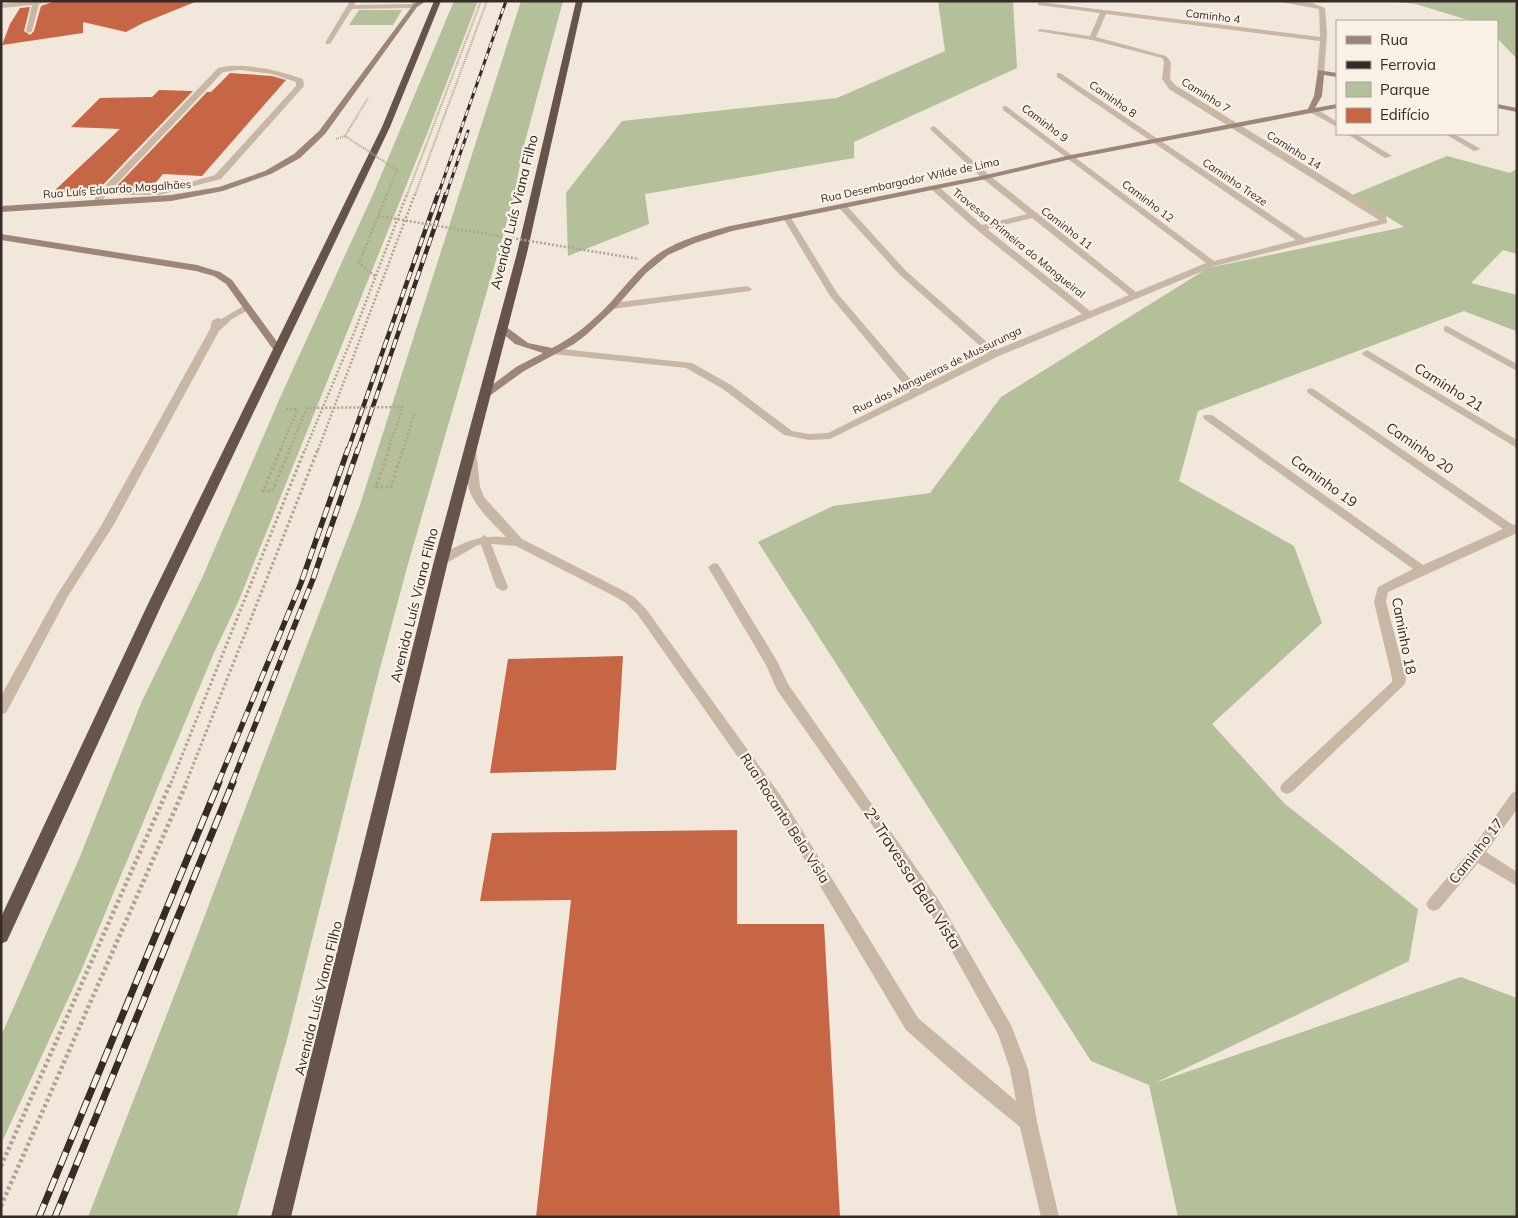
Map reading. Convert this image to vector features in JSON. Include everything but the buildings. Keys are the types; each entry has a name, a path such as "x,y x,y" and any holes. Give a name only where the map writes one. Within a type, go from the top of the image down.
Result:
{"highway":[{"path":"1,936 155,604 386,127 438,1"},
{"name":"Avenida Luís Viana Filho","path":"281,1217 441,561 524,244 580,1"}],"main road":[{"name":"Rua Luís Eduardo Magalhães","path":"1,208 171,198 211,191 251,179 284,164 307,148 328,126 415,4 423,1"},
{"path":"1311,109 1318,96 1322,72 1336,74"},
{"path":"1318,96 1336,104"},
{"name":"Rua Desembargador Wilde de Lima","path":"484,395 520,369 583,333 612,306 643,270 665,254 692,241 730,230 935,188 1071,157 1336,104"},
{"path":"1498,106 1517,110"},
{"path":"1,237 197,268 217,274 229,282 278,350"},
{"path":"502,328 512,339 526,347 553,351"}],"street":[{"path":"3,4 50,1"},
{"path":"1279,1 1322,8 1326,36 1322,72"},
{"path":"29,31 36,3"},
{"path":"328,43 351,4 415,4"},
{"name":"Caminho 4","path":"1040,4 1103,13 1326,36"},
{"path":"1040,31 1092,38 1103,13"},
{"name":"Caminho 7","path":"1092,38 1164,57 1168,62 1166,79 1168,83 1233,125"},
{"path":"96,203 104,192 221,70 236,68 275,73 300,81 300,86 218,177 159,194 104,192"},
{"name":"Caminho 8","path":"1060,75 1153,140"},
{"name":"Caminho 9","path":"1006,108 1071,157"},
{"path":"1311,109 1336,124"},
{"name":"Caminho 14","path":"1233,125 1384,218 1384,221 1368,226"},
{"name":"Caminho 11","path":"934,128 986,177 1134,295"},
{"path":"1353,135 1388,156"},
{"path":"1451,135 1478,149"},
{"name":"Caminho Treze","path":"1153,140 1303,241"},
{"name":"Caminho 12","path":"1071,157 1212,264"},
{"name":"Travessa Primeira do Mangueiral","path":"935,188 980,228 1089,315"},
{"path":"842,207 903,273 995,354"},
{"path":"980,228 1032,215"},
{"path":"787,218 828,288 916,392"},
{"name":"Rua das Mangueiras de Mussurunga","path":"553,351 688,366 703,372 788,433 797,436 830,436 995,354 1212,264 1368,226"},
{"path":"612,306 747,289"},
{"path":"1,709 62,595 106,526 216,325 247,307"},
{"path":"1446,329 1517,368"},
{"name":"Caminho 21","path":"1367,353 1517,445"},
{"name":"Caminho 20","path":"1312,391 1514,529"},
{"name":"Caminho 19","path":"1208,417 1422,570"},
{"name":"Rua Rocanto Bela Visla","path":"471,444 474,487 478,498 488,511 518,542 618,592 630,600 642,612 776,800 912,1024 971,1076 1028,1122"},
{"name":"Caminho 18","path":"1287,788 1398,684 1399,678 1380,596 1382,590 1514,529"},
{"name":"Rua Rocanto Bela Visla","path":"441,561 470,542 484,539 518,542"},
{"name":"2ª Travessa Bela Vista","path":"714,567 772,664 782,686 896,848 935,907 1005,1031 1019,1069 1028,1122 1050,1217"},
{"name":"Caminho 17","path":"1434,904 1476,854 1517,797"},
{"path":"1476,854 1517,880"}],"lane":[{"path":"484,539 502,588"}],"path":[{"path":"1,1166 185,751 319,414 354,334 481,1"},
{"path":"1,1206 197,758 362,334 487,1"},
{"path":"334,139 345,136 368,98"},
{"path":"345,136 397,170 359,263 376,276"},
{"path":"378,216 639,258"},
{"path":"286,409 298,409 263,491 272,491 307,408 403,407 376,487 391,487 415,412"}],"green space":[{"path":"454,1 478,1 427,134 239,600 213,655 81,971 1,1144 1,1036 79,859 142,701 202,578 283,391 374,192"},
{"path":"521,1 563,1 524,145 514,195 408,564 375,687 287,1039 237,1217 88,1217 188,960 360,505"},
{"path":"938,1 1013,1 1017,68 854,142 854,158 645,194 649,224 568,256 566,193 622,121 837,98 945,51"},
{"path":"1389,1 1517,1 1517,59 1498,39 1498,20 1468,20 1416,4"},
{"path":"359,10 402,10 393,25 349,25"},
{"path":"1447,156 1510,173 1517,169 1517,254 1503,250 1471,283 1517,295 1516,331 1464,311 1198,411 1179,481 1294,546 1322,623 1212,724 1285,804 1418,909 1409,961 1155,1083 1461,977 1517,998 1517,1217 1178,1217 1149,1085 1091,1061 758,542 833,506 930,493 1001,397 1208,268 1404,227 1352,195"}],"railway":[{"path":"438,195 506,1"},
{"path":"446,195 468,131"},
{"path":"348,450 438,194"},
{"path":"358,450 446,194"},
{"path":"218,783 301,583 348,449"},
{"path":"232,783 313,579 358,449"},
{"path":"39,1217 219,782"},
{"path":"55,1217 233,782"}]}
